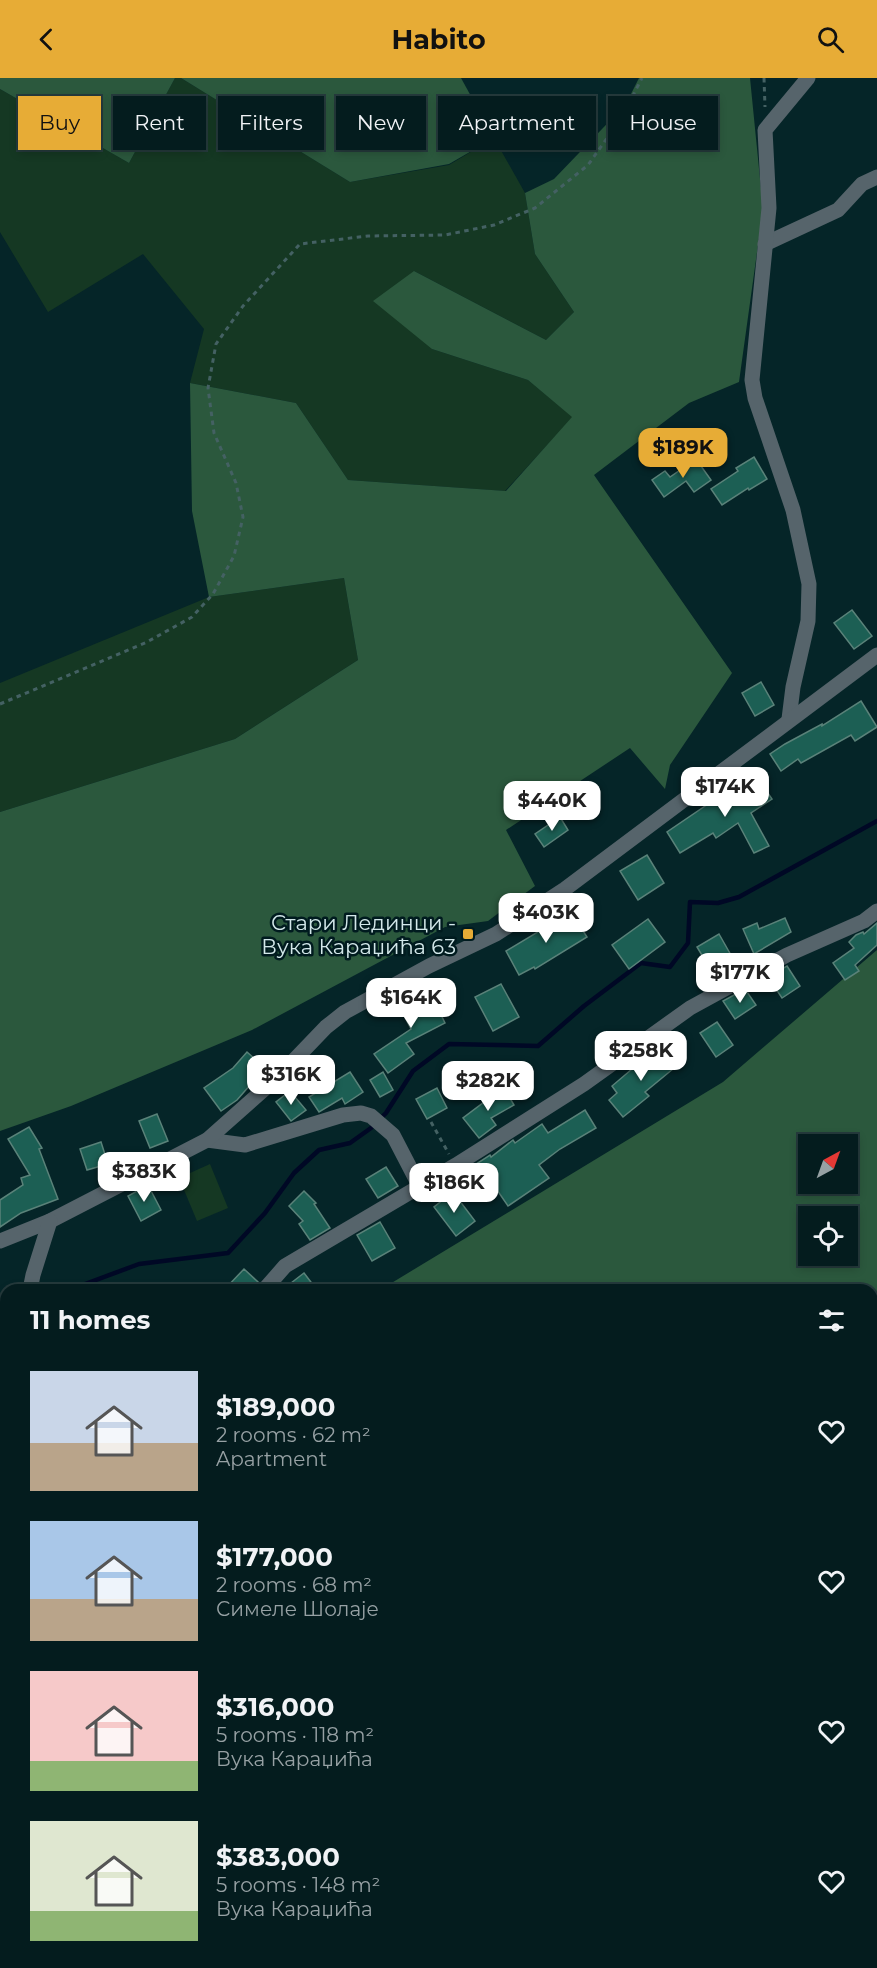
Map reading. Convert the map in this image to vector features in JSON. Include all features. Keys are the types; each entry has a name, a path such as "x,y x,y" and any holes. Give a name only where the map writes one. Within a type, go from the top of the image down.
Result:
{"street":[{"path":"789,719 793,687 808,621 809,584 793,510 755,398 752,380 769,208 765,130 808,78"},
{"path":"765,244 838,210 862,184 877,177"},
{"path":"0,1241 50,1221 207,1140 278,1077 326,1027 345,1012 429,966 496,934 566,889 877,655"},
{"path":"269,1284 285,1266 456,1166 584,1084 690,1008 787,956 864,921 877,911"},
{"path":"207,1140 245,1145 343,1115 361,1113 371,1116 393,1135 420,1187"},
{"path":"31,1284 50,1221"}],"path":[{"path":"0,704 147,642 192,617 213,594 234,556 243,517 236,483 214,433 208,388 216,344 243,306 300,244 368,236 445,235 494,225 535,208 588,165 622,117 642,78"},
{"path":"764,78 765,130"},
{"path":"431,1122 456,1166"}],"green space":[{"path":"0,78 175,78 165,96 113,96 113,150 136,150 129,163 101,147 101,96 18,96 18,99 0,89"},
{"path":"175,78 181,78 218,101 218,150 298,150 350,182 449,165 474,150 501,150 525,193 535,254 574,312 546,340 414,271 432,349 528,380 573,417 505,491 348,480 296,403 190,383 204,329 143,254 48,312 0,232 0,89 18,99 18,150 101,150 101,147 129,163 136,150 206,150 206,96 165,96"},
{"path":"181,78 461,78 471,96 438,96 438,150 473,150 449,164 350,182 298,150 324,150 324,96 218,96 218,101"},
{"path":"639,78 750,78 763,209 739,382 689,403 594,475 732,673 670,765 665,789 630,748 506,830 535,886 488,921 445,927 252,1030 71,1106 0,1131 0,812 235,739 358,660 344,578 209,597 192,511 190,383 296,403 348,480 506,491 572,417 528,380 432,349 373,301 414,271 546,340 574,312 535,254 525,193 554,179 582,150 596,150 596,135 608,123 608,150 718,150 718,96 630,96"},
{"path":"344,578 358,660 235,739 0,812 0,683 209,597"},
{"path":"877,950 877,1284 390,1284 723,1082"},
{"path":"210,1164 228,1208 197,1221 179,1178"}],"building":[{"path":"754,457 767,479 722,505 711,489 738,471 736,468"},
{"path":"696,459 711,480 694,492 686,481 664,497 652,480 665,471 670,477"},
{"path":"852,610 872,636 854,649 834,623"},
{"path":"761,682 774,705 755,716 742,693"},
{"path":"861,701 877,727 855,741 851,735 801,763 798,759 781,771 770,754 822,724 822,726"},
{"path":"757,777 772,799 751,813 769,846 754,853 738,823 716,838 713,833 680,853 667,832 717,798 720,801"},
{"path":"560,817 568,830 544,847 535,834"},
{"path":"647,855 664,883 638,900 620,871"},
{"path":"571,912 587,937 535,969 534,967 519,975 506,951"},
{"path":"785,918 791,932 754,954 743,929 757,923 759,929"},
{"path":"648,919 665,942 629,969 612,945"},
{"path":"877,923 877,945 855,965 859,971 845,980 833,963 854,948 849,942 856,935 863,932 864,934"},
{"path":"719,934 736,964 715,977 697,947"},
{"path":"787,966 800,986 782,998 768,977"},
{"path":"501,984 519,1017 493,1031 475,997"},
{"path":"428,988 445,1023 406,1043 414,1054 388,1073 374,1054 411,1029 398,1004"},
{"path":"745,989 756,1005 735,1019 723,1001"},
{"path":"717,1022 733,1045 716,1057 700,1033"},
{"path":"668,1051 679,1064 645,1092 649,1096 623,1117 609,1100 617,1093 612,1086 652,1052 658,1059"},
{"path":"247,1052 265,1068 237,1100 221,1111 204,1088 233,1068"},
{"path":"350,1072 363,1092 345,1104 342,1098 319,1112 309,1097"},
{"path":"383,1072 393,1090 380,1097 370,1080"},
{"path":"503,1086 514,1105 491,1118 496,1125 479,1138 463,1118 484,1102 482,1098"},
{"path":"437,1088 447,1108 427,1119 416,1099"},
{"path":"290,1091 306,1110 291,1121 276,1102"},
{"path":"585,1110 596,1128 560,1149 539,1165 549,1178 508,1206 495,1187 484,1194 467,1170 490,1155 491,1157 513,1140 515,1143 542,1124 548,1133"},
{"path":"157,1114 168,1141 150,1148 139,1121"},
{"path":"29,1127 42,1148 39,1149 58,1199 21,1213 0,1227 0,1200 23,1185 21,1178 30,1175 8,1139"},
{"path":"101,1142 108,1164 87,1170 80,1149"},
{"path":"386,1167 398,1186 378,1198 366,1179"},
{"path":"148,1185 161,1210 141,1221 128,1196"},
{"path":"304,1191 316,1203 314,1204 330,1228 310,1240 299,1224 303,1221 289,1206"},
{"path":"453,1192 475,1221 456,1236 434,1207"},
{"path":"380,1222 395,1248 372,1261 357,1235"},
{"path":"244,1269 258,1282 257,1284 230,1284"},
{"path":"304,1273 312,1284 290,1284"}],"waterway":[{"path":"85,1284 139,1264 228,1253 265,1213 294,1173 319,1150 350,1143 371,1128 386,1113 413,1071 449,1044 538,1046 584,1006 641,963 670,967 688,943 690,902 718,903 739,897 877,821"}],"place":[{"name":"Стари Лединци - Вука Караџића 63","path":"468,934"}]}
